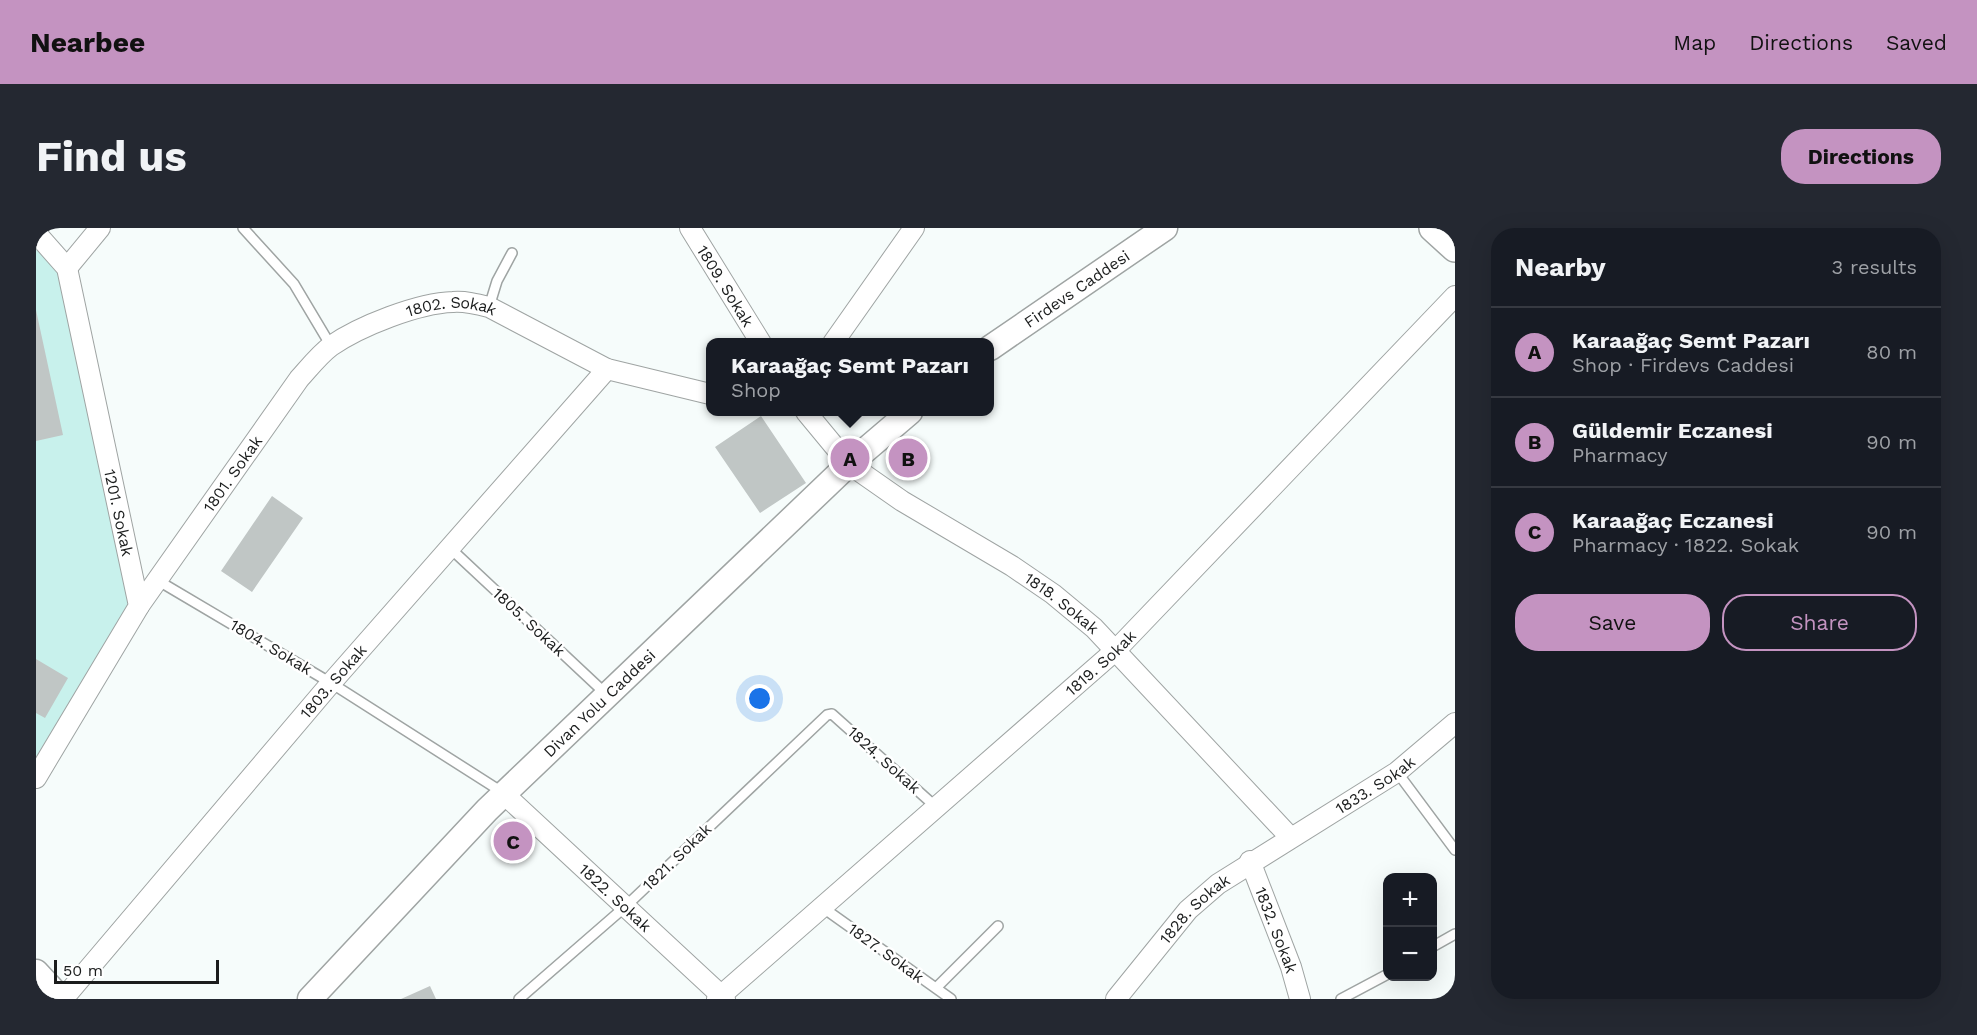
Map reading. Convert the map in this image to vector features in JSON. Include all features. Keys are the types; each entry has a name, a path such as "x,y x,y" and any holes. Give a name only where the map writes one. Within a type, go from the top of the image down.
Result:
{"main road":[{"path":"1433,228 1455,248"}],"street":[{"path":"67,268 100,228"},
{"name":"1809. Sokak","path":"690,228 758,338"},
{"path":"836,338 914,228"},
{"name":"Firdevs Caddesi","path":"994,345 1165,228"},
{"name":"1201. Sokak","path":"36,233 67,268 139,606"},
{"name":"1819. Sokak","path":"721,998 1116,650 1455,296"},
{"name":"1802. Sokak","path":"332,346 380,322 424,307 452,302 489,307 607,369 706,393"},
{"name":"1801. Sokak","path":"139,606 299,379 332,346"},
{"name":"1803. Sokak","path":"62,999 331,683 607,369"},
{"path":"810,416 849,464 904,416"},
{"name":"1818. Sokak","path":"849,464 902,501 1029,577 1094,628 1290,837"},
{"name":"Divan Yolu Caddesi","path":"310,999 504,794 849,464"},
{"path":"36,778 139,606"},
{"name":"1833. Sokak","path":"1290,837 1397,772 1455,723"},
{"name":"1822. Sokak","path":"504,794 626,906 721,998"},
{"name":"1828. Sokak","path":"1116,999 1188,910 1250,861 1290,837"},
{"name":"1832. Sokak","path":"1250,861 1291,967 1300,999"},
{"path":"36,972 62,999"}],"lane":[{"path":"243,228 294,285 332,346"},
{"path":"489,307 497,281 512,253"},
{"name":"1805. Sokak","path":"450,548 608,696"},
{"name":"1804. Sokak","path":"158,580 331,683 504,794"},
{"name":"1824. Sokak","path":"832,714 936,807"},
{"name":"1821. Sokak","path":"519,999 626,906 822,717 832,714"},
{"path":"1397,772 1455,850"},
{"name":"1827. Sokak","path":"822,907 951,999"},
{"path":"936,988 998,926"},
{"path":"1437,944 1455,933"},
{"path":"1341,999 1383,977"}],"shaded area":[{"path":"36,248 58,272 131,603 36,757"}],"building":[{"path":"36,310 63,435 36,441"},
{"path":"761,416 806,483 760,513 715,447"},
{"path":"272,496 303,518 252,592 221,571"},
{"path":"36,659 68,678 45,718 36,713"},
{"path":"430,986 436,999 401,999"}],"place":[{"name":"Karaağaç Semt Pazarı","path":"850,458"},
{"name":"Güldemir Eczanesi","path":"908,458"},
{"name":"Karaağaç Eczanesi","path":"513,841"}]}
